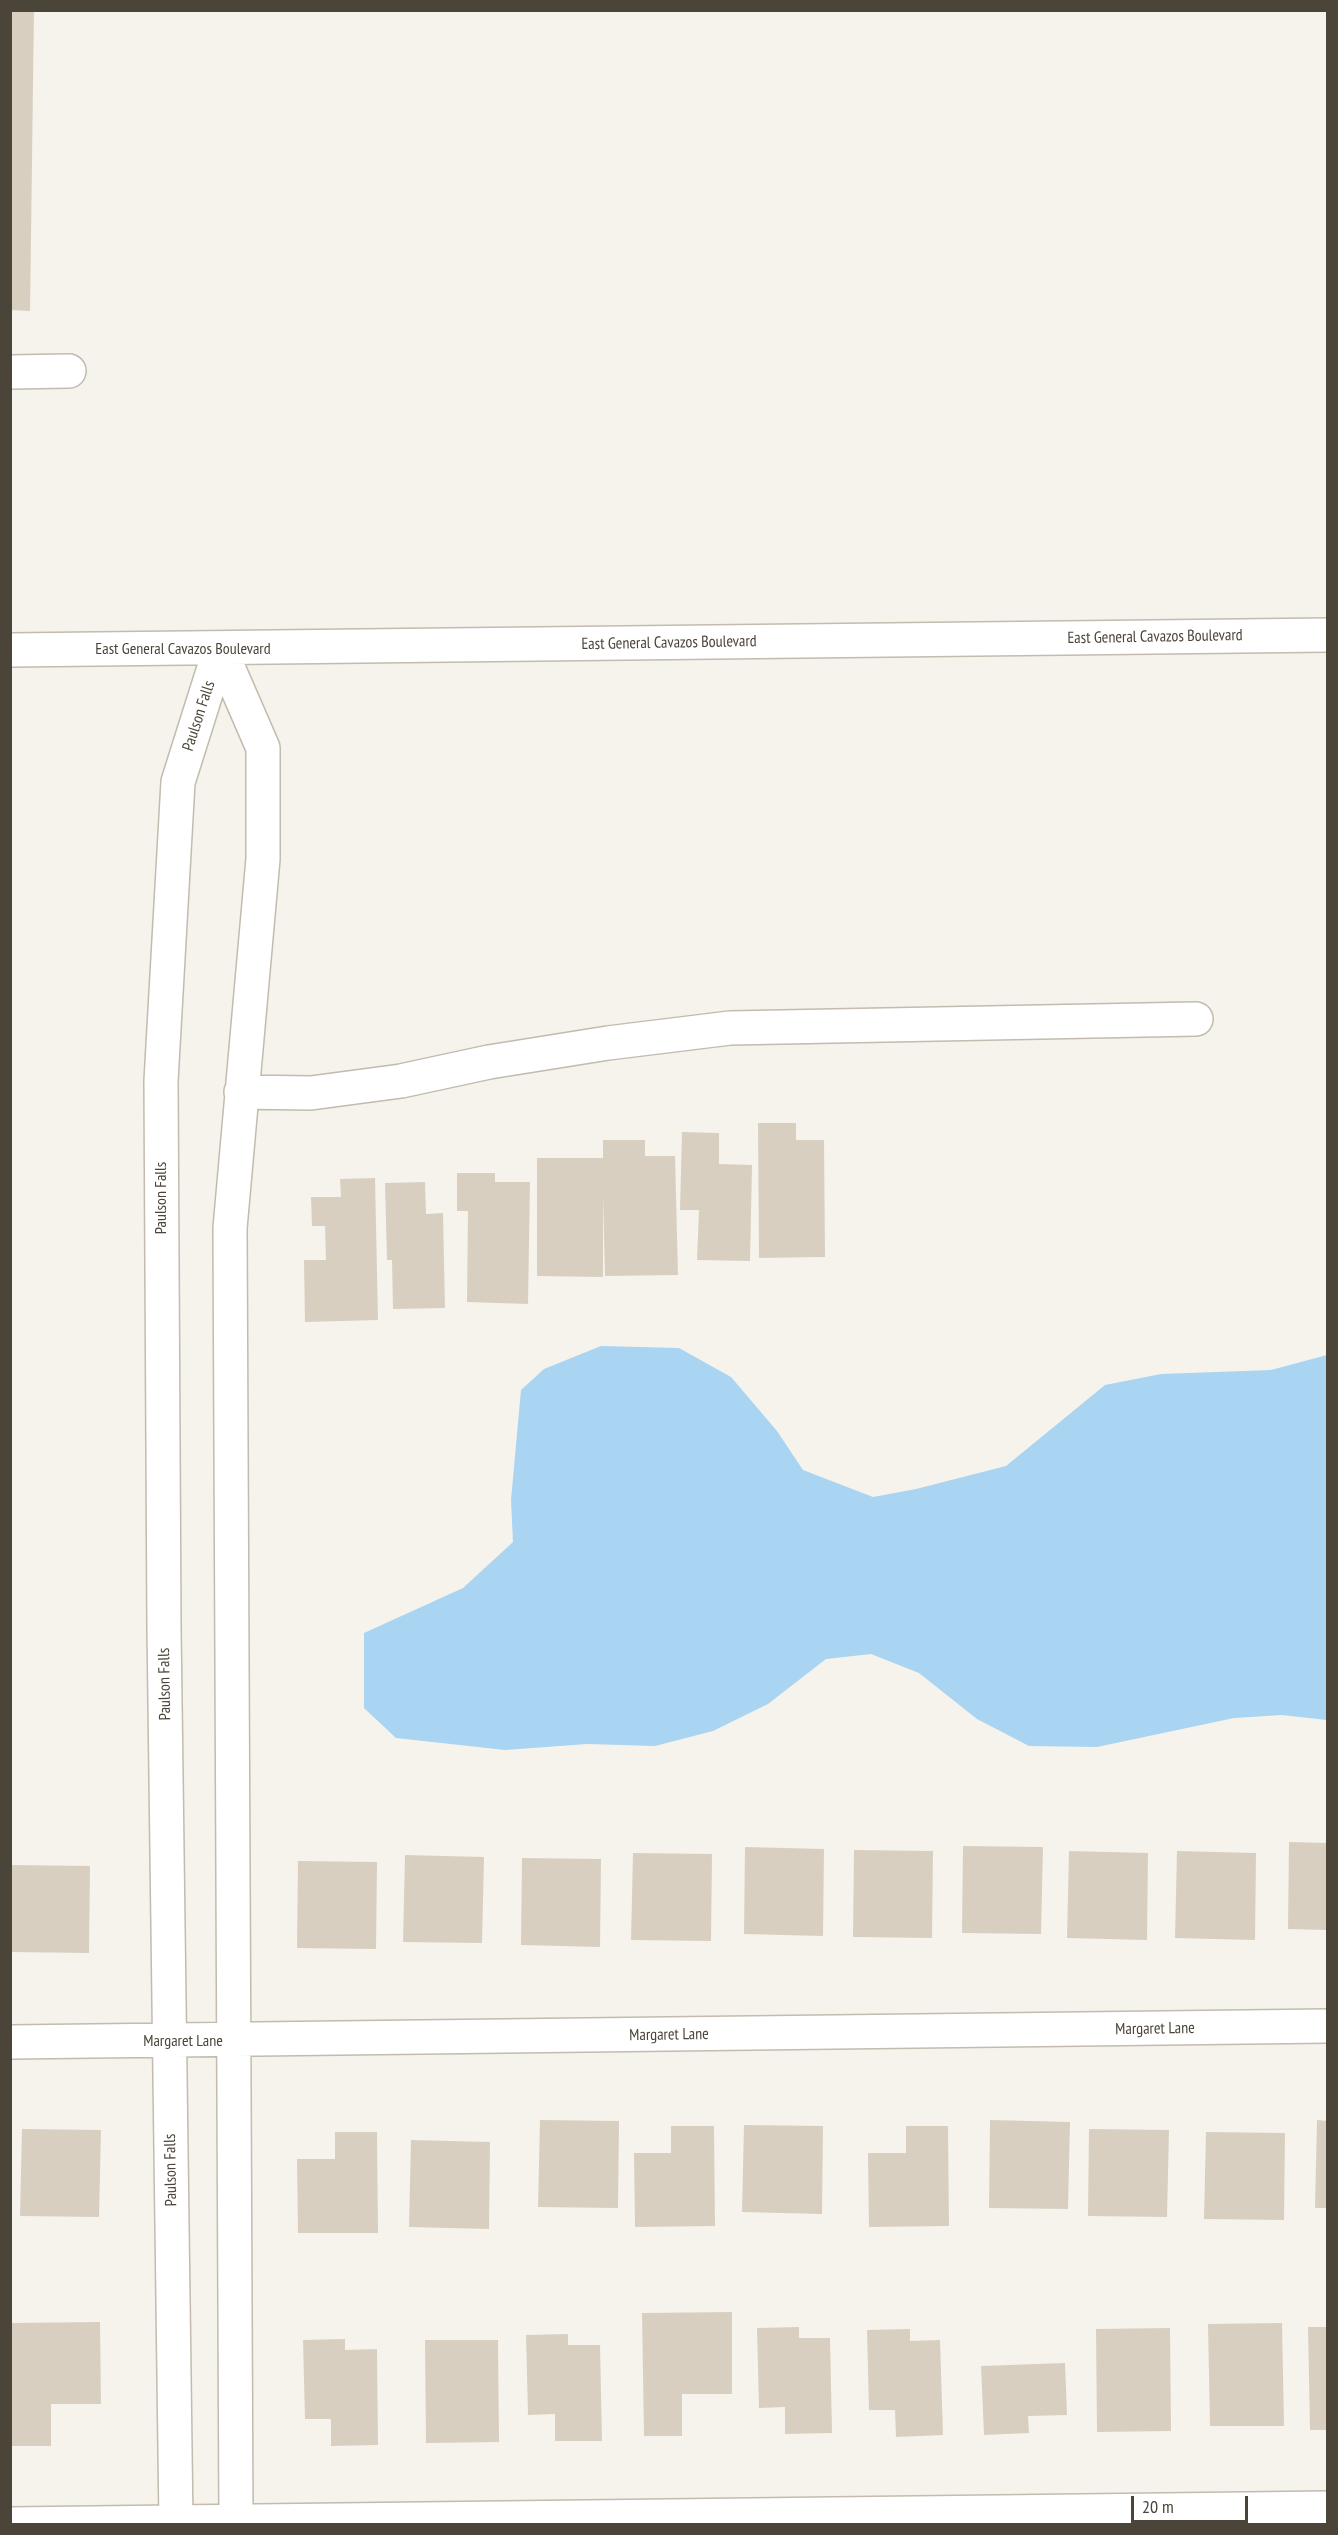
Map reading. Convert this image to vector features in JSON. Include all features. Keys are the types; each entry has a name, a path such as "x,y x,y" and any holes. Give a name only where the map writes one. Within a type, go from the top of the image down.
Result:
{"street":[{"path":"10,372 69,371"},
{"name":"East General Cavazos Boulevard","path":"10,650 1328,635"},
{"name":"Paulson Falls","path":"220,649 263,748 263,859 230,1228 236,2523"},
{"name":"Paulson Falls","path":"176,2523 164,1615 161,1081 178,782 220,649"},
{"path":"241,1092 311,1093 401,1081 597,1045 730,1028 1196,1019"},
{"name":"Margaret Lane","path":"10,2042 1328,2026"},
{"path":"10,2524 1328,2508"}],"water":[{"path":"601,1346 679,1348 731,1377 777,1431 803,1470 873,1497 916,1489 1006,1466 1105,1385 1161,1374 1271,1370 1327,1355 1327,1720 1282,1715 1234,1718 1097,1747 1029,1746 977,1719 919,1673 871,1654 826,1659 768,1704 713,1731 655,1746 587,1744 505,1750 396,1738 364,1708 364,1633 463,1588 513,1542 511,1500 521,1390 544,1369"}],"building":[{"path":"10,10 34,10 30,311 10,310"},
{"path":"758,1123 796,1123 796,1140 824,1140 825,1257 759,1258"},
{"path":"682,1132 719,1133 719,1164 752,1165 750,1261 697,1260 699,1210 680,1210"},
{"path":"603,1140 645,1140 645,1156 675,1156 678,1275 605,1276 603,1194 603,1277 537,1276 537,1158 603,1158"},
{"path":"457,1173 495,1173 495,1182 530,1182 528,1304 467,1302 468,1211 457,1211"},
{"path":"375,1178 378,1320 305,1322 304,1260 326,1260 325,1226 312,1226 311,1197 341,1197 340,1179"},
{"path":"425,1182 426,1214 443,1213 445,1308 393,1309 392,1260 387,1260 385,1183"},
{"path":"1289,1842 1328,1843 1328,1930 1288,1929"},
{"path":"963,1846 1043,1847 1041,1934 962,1933"},
{"path":"745,1847 824,1849 823,1936 744,1934"},
{"path":"854,1850 933,1851 932,1938 853,1937"},
{"path":"1069,1851 1148,1853 1147,1940 1067,1938"},
{"path":"1177,1851 1256,1853 1255,1940 1175,1938"},
{"path":"633,1853 712,1854 711,1941 631,1940"},
{"path":"405,1855 484,1857 482,1943 403,1942"},
{"path":"522,1858 601,1859 600,1947 521,1945"},
{"path":"298,1861 377,1862 376,1949 297,1948"},
{"path":"11,1865 90,1866 89,1953 10,1952"},
{"path":"540,2120 619,2121 618,2208 538,2207"},
{"path":"990,2120 1070,2122 1068,2209 989,2208"},
{"path":"1317,2120 1328,2121 1328,2208 1315,2208"},
{"path":"744,2125 823,2126 822,2214 742,2212"},
{"path":"671,2126 714,2126 715,2226 635,2227 634,2153 671,2153"},
{"path":"906,2126 948,2126 949,2226 869,2227 868,2153 906,2153"},
{"path":"22,2129 101,2130 99,2217 20,2216"},
{"path":"1089,2129 1169,2130 1167,2217 1088,2216"},
{"path":"335,2132 377,2132 378,2233 298,2233 297,2159 335,2159"},
{"path":"1206,2132 1285,2133 1284,2220 1204,2219"},
{"path":"411,2140 490,2142 489,2229 409,2227"},
{"path":"732,2312 732,2394 682,2394 682,2436 644,2436 642,2313"},
{"path":"100,2322 101,2404 51,2404 51,2446 12,2446 11,2323"},
{"path":"1282,2323 1284,2426 1210,2426 1208,2324"},
{"path":"799,2327 799,2338 830,2338 832,2433 785,2434 785,2407 759,2408 757,2328"},
{"path":"1308,2327 1328,2327 1328,2430 1310,2430"},
{"path":"1170,2328 1171,2431 1097,2432 1096,2329"},
{"path":"910,2329 910,2341 940,2340 943,2435 896,2437 895,2410 869,2410 867,2330"},
{"path":"568,2334 568,2345 600,2345 602,2441 555,2441 555,2414 528,2415 526,2335"},
{"path":"345,2339 345,2350 377,2349 378,2445 331,2446 331,2419 305,2419 303,2340"},
{"path":"425,2340 498,2340 499,2442 426,2443"},
{"path":"1065,2363 1067,2415 1028,2416 1029,2433 984,2435 981,2366"}]}
